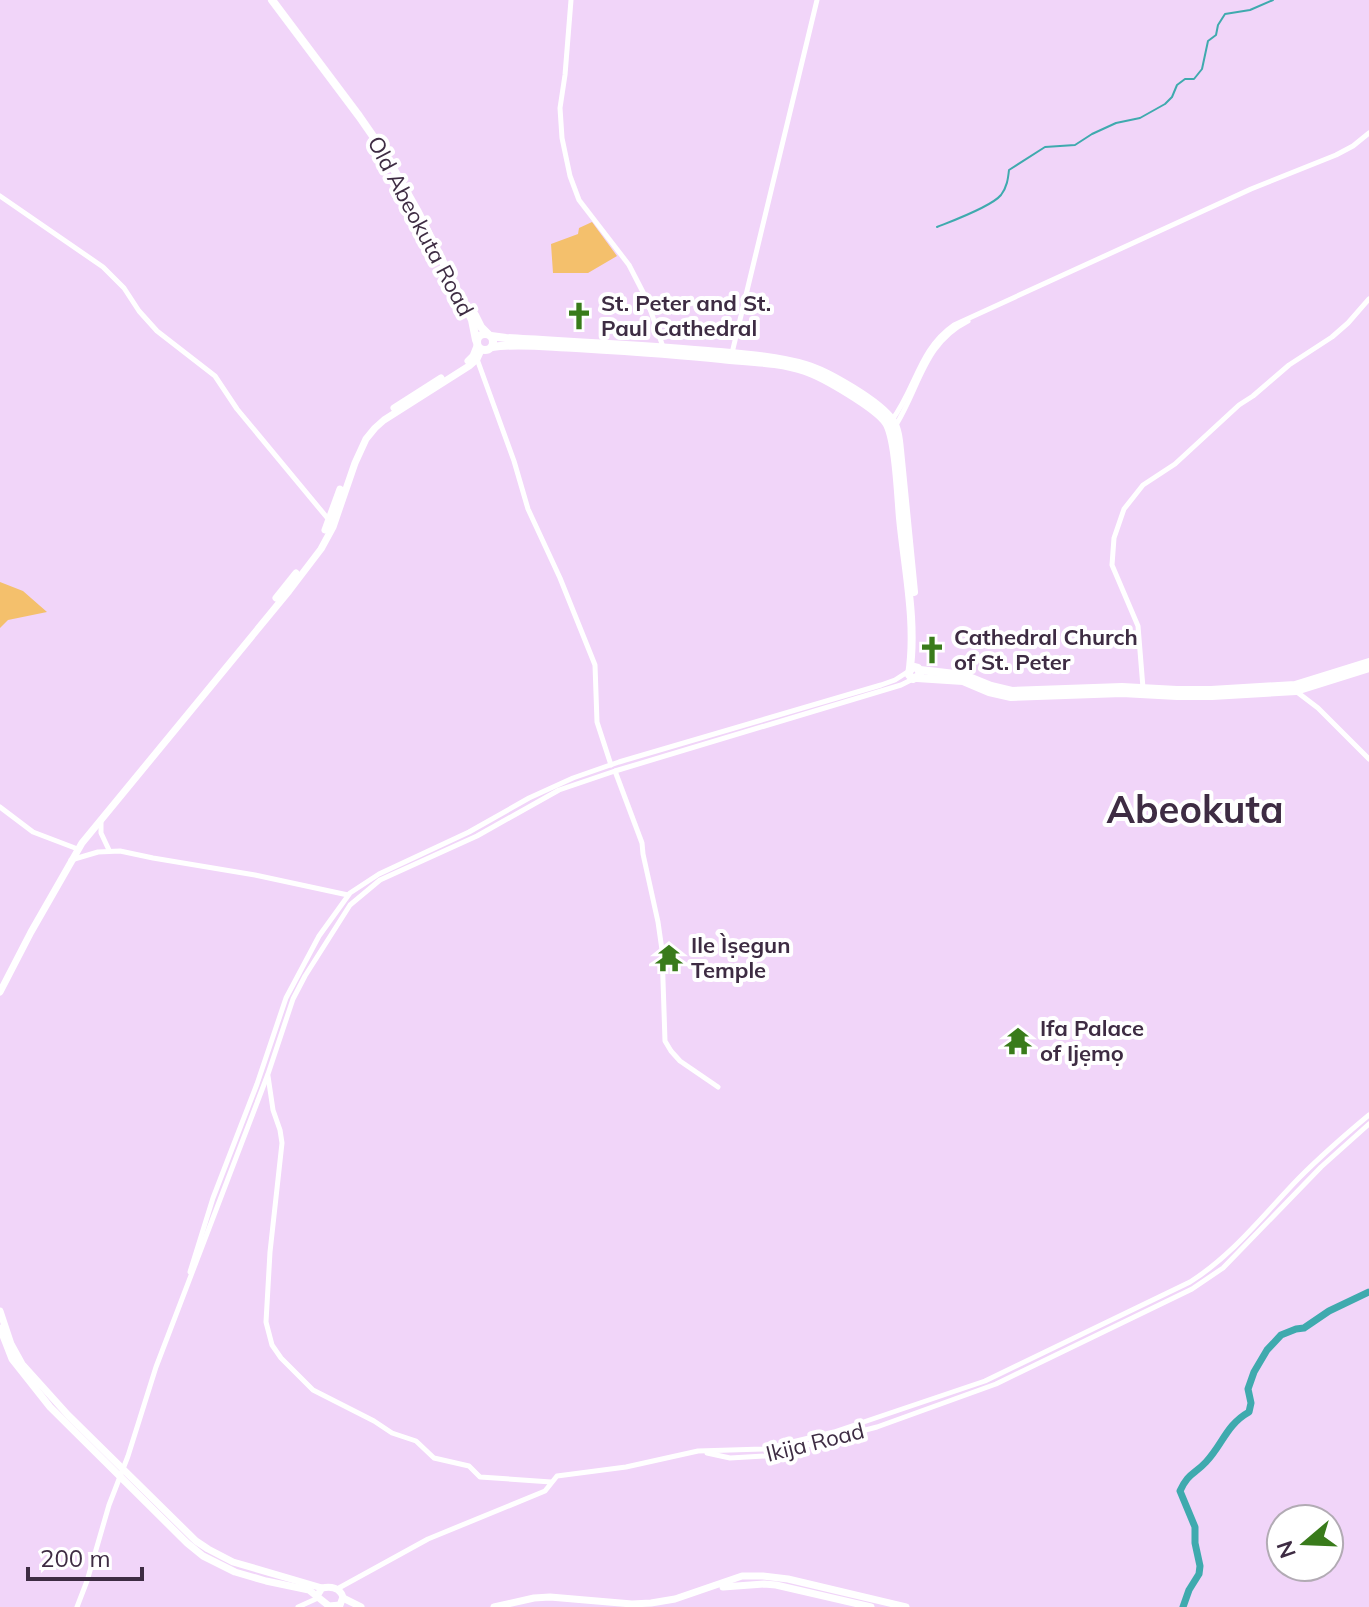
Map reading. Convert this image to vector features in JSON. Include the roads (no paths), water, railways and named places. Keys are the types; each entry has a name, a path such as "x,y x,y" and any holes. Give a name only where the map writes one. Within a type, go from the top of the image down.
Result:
{"highway":[{"name":"Old Abeokuta Road","path":"275,0 387,149 423,211 479,324 489,335"},
{"name":"Old Abeokuta Road","path":"275,0 390,163 466,307 474,324 478,349"},
{"path":"900,483 900,450 894,423 886,412 815,368 788,360 663,347 479,335 478,349 487,350 519,345 778,365 805,371 833,385 882,418 891,437 900,483 917,633 915,673"},
{"path":"489,335 493,341 492,347"},
{"path":"915,673 964,675 1012,691 1104,687 1177,690 1295,685 1369,662"},
{"path":"915,673 963,681 989,692 1020,697 1113,693 1212,696 1296,691 1369,668"}],"main road":[{"path":"0,984 75,848 317,546 330,521 362,436 381,416 466,363 478,349"},
{"path":"0,992 71,860 102,817 321,549 334,524 366,439 384,420 469,366 478,349"},
{"path":"0,1311 1,1327 22,1364 65,1417 206,1553 235,1572 309,1590 325,1605 333,1607 342,1599"},
{"path":"206,1553 250,1569 322,1588 330,1587 342,1599 361,1607"},
{"path":"494,1607 540,1597 651,1603 675,1599 742,1576 763,1576 906,1607"},
{"path":"652,1607 725,1586 764,1584 871,1607"},
{"path":"315,1598 322,1588"},
{"path":"507,1607 540,1600 628,1607"}],"street":[{"path":"571,0 560,108 570,176 579,200 629,265 647,300 663,347"},
{"path":"732,354 817,0"},
{"path":"894,423 932,351 956,328 1265,186 1349,152 1369,135"},
{"path":"0,196 103,267 124,288 157,331 215,376 237,409 330,521"},
{"path":"1143,688 1138,626 1112,565 1114,538 1124,509 1143,485 1175,464 1239,405 1289,365 1332,337 1369,299"},
{"path":"478,349 528,509 595,665 597,722 642,843 658,922 665,991 665,1041 671,1051 695,1073 718,1087"},
{"path":"77,1607 156,1367 268,1074 286,998 319,936 348,895 368,879 469,832 529,798 573,778 915,673"},
{"path":"1314,686 1312,692 1318,708"},
{"path":"1296,691 1318,708 1369,759"},
{"path":"175,1318 213,1198 275,1039 305,976 350,905 380,880 477,836 559,790 613,768"},
{"path":"0,807 33,832 75,848"},
{"path":"102,817 101,833 109,850"},
{"path":"71,860 87,854 120,851 348,895"},
{"path":"268,1074 282,1143 266,1322 276,1351 313,1390 364,1415 392,1433 416,1441 434,1458 469,1466 480,1477 551,1483 557,1476 626,1467 698,1451"},
{"name":"Ikija Road","path":"698,1451 778,1447 834,1432 971,1386 1190,1282 1223,1258 1321,1156 1369,1115"},
{"name":"Ikija Road","path":"698,1451 730,1458 765,1456 877,1427 996,1384 1192,1289 1223,1268 1321,1167 1369,1124"},
{"path":"342,1599 351,1580 428,1539 545,1491 557,1476"},
{"path":"298,1607 315,1598"}],"waterway":[{"path":"937,227 996,200 1005,189 1009,170 1045,147 1075,145 1116,123 1140,118 1165,104 1177,85 1185,79 1194,79 1202,69 1208,41 1216,35 1225,14 1250,10 1273,0"},
{"path":"1183,1607 1200,1566 1195,1527 1180,1491 1183,1485 1212,1455 1235,1423 1249,1412 1248,1389 1254,1372 1267,1350 1281,1335 1304,1328 1329,1311 1369,1292"}],"place":[{"name":"St. Peter and St. Paul Cathedral","path":"579,316"},
{"name":"Cathedral Church of St. Peter","path":"932,650"},
{"name":"Ile Ìṣegun Temple","path":"669,958"},
{"name":"Ifa Palace of Ijẹmọ","path":"1018,1041"}],"district":[{"name":"Abeokuta","path":"1195,809"}]}
